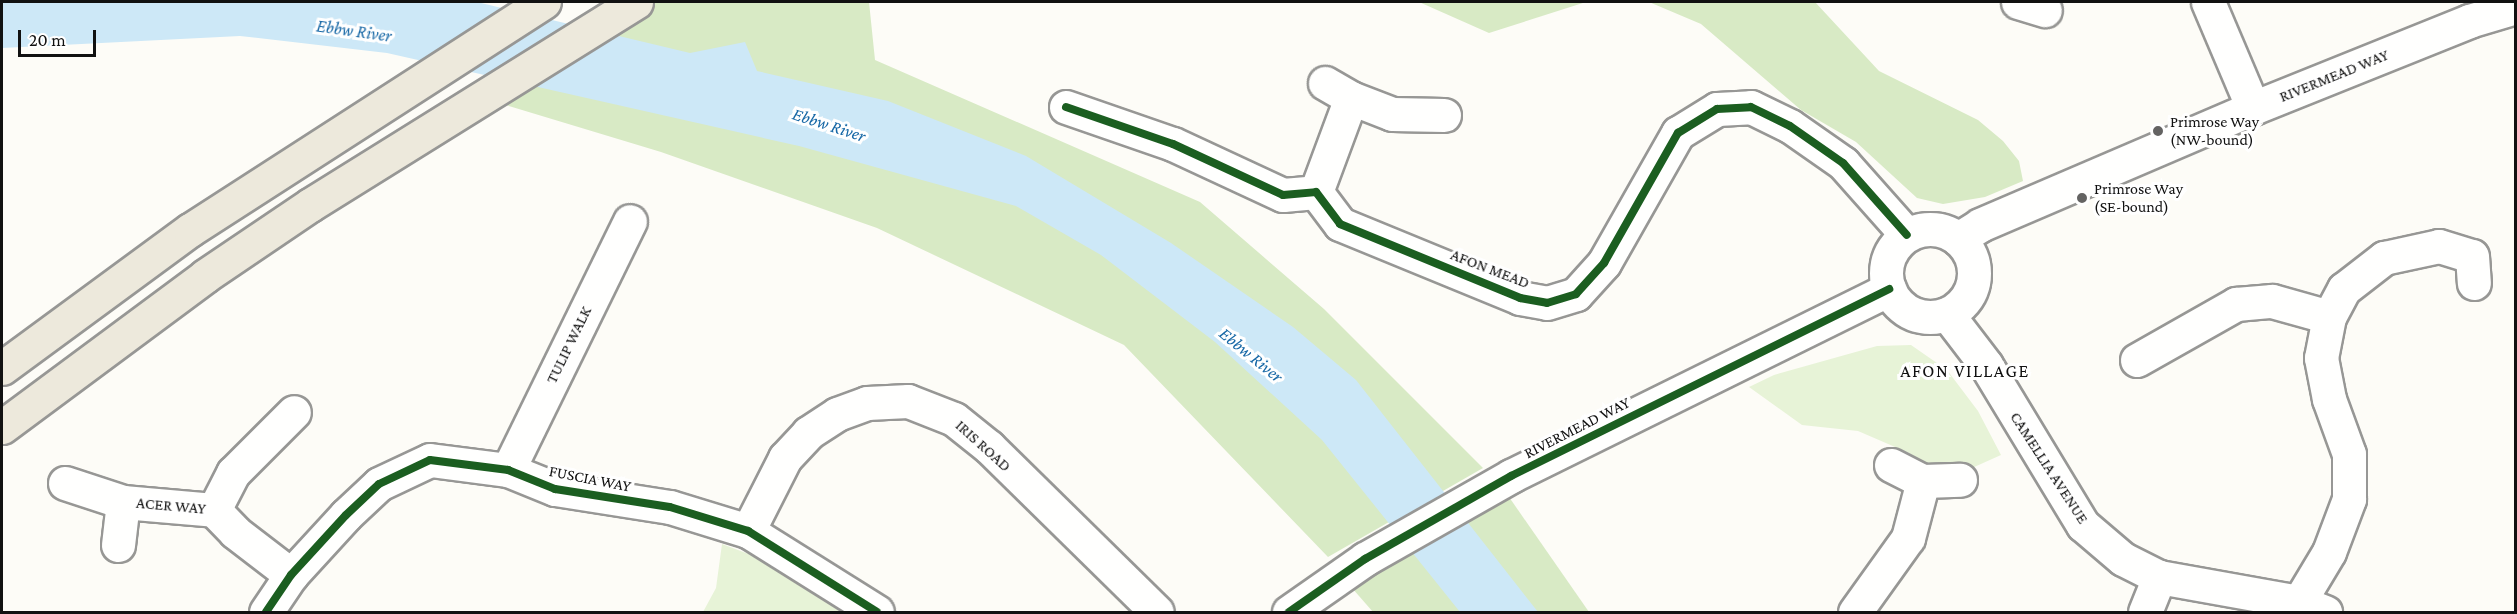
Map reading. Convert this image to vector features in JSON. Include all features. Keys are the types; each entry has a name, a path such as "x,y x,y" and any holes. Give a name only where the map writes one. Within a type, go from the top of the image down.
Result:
{"main road":[{"path":"2,369 190,230 418,81 544,2"},
{"path":"2,427 215,270 479,97 636,2"}],"street":[{"path":"2208,2 2253,108"},
{"name":"RIVERMEAD WAY","path":"1958,239 1980,225 2253,108 2516,7"},
{"path":"1066,107 1173,144 1283,195 1316,192 1338,91 1392,114 1444,115"},
{"name":"AFON MEAD","path":"1316,192 1340,224 1520,298 1547,303 1576,294 1604,263 1678,133 1718,109 1751,107 1790,126 1843,163 1907,235"},
{"name":"TULIP WALK","path":"508,470 630,220"},
{"path":"1935,229 1958,239 1972,261 1974,276 1965,298 1947,314 1931,317 1915,315 1897,303 1889,289 1885,273 1888,258 1907,235 1935,229"},
{"path":"2312,607 2349,499 2349,454 2329,399 2321,358 2329,317 2344,289 2384,258 2439,246 2472,256 2474,283"},
{"name":"RIVERMEAD WAY","path":"1289,612 1365,559 1511,476 1889,289"},
{"path":"2137,360 2236,304 2272,301 2329,317"},
{"name":"CAMELLIA AVENUE","path":"1947,314 1986,365 2083,525 2123,559 2159,577 2312,607"},
{"name":"IRIS ROAD","path":"748,531 785,459 808,433 837,414 867,403 908,401 954,419 989,447 1158,612"},
{"path":"214,510 233,473 294,412"},
{"name":"FUSCIA WAY","path":"266,612 291,575 379,484 430,460 508,470 555,489 670,507 748,531 877,612"},
{"path":"1891,465 1923,481 1960,480"},
{"path":"1855,612 1908,538 1923,481"},
{"name":"ACER WAY","path":"65,483 123,502 214,510 235,532 291,575"},
{"path":"118,545 123,502"},
{"path":"2145,612 2159,577"}],"green space":[{"path":"636,2 869,2 875,60 1200,202 1324,309 1483,468 1328,557 1124,345 877,228 661,152 479,97"},
{"path":"1419,2 1586,2 1489,33"},
{"path":"1649,2 1815,2 1879,71 1978,120 2003,141 2019,161 2023,181 1985,197 1943,204 1917,198 1856,142 1801,110 1701,24"},
{"path":"1911,345 1947,370 1978,411 2001,455 1972,468 1931,468 1909,453 1858,431 1802,425 1749,387 1774,375 1877,346"},
{"path":"1509,497 1589,612 1373,612 1352,588"},
{"path":"722,544 765,560 847,612 703,612 716,588"}],"water":[{"name":"Ebbw River","path":"2,2 477,2 690,53 745,42 757,71 888,101 1026,156 1171,243 1293,327 1356,380 1538,612 1460,612 1322,440 1215,342 1101,255 1016,206 799,146 387,53 240,36 2,48"}],"cycle path":[{"path":"1066,107 1173,144 1283,195 1316,192 1340,224 1520,298 1547,303 1576,294 1604,263 1678,133 1717,109 1751,107 1790,126 1843,163 1907,235"},
{"path":"1289,612 1365,559 1511,476 1889,289"},
{"path":"266,612 291,575 346,515 379,484 430,460 508,470 555,489 670,507 748,531 877,612"}],"place":[{"name":"Primrose Way (NW-bound)","path":"2158,131"},
{"name":"Primrose Way (SE-bound)","path":"2082,198"}],"district":[{"name":"AFON VILLAGE","path":"1965,371"}]}
